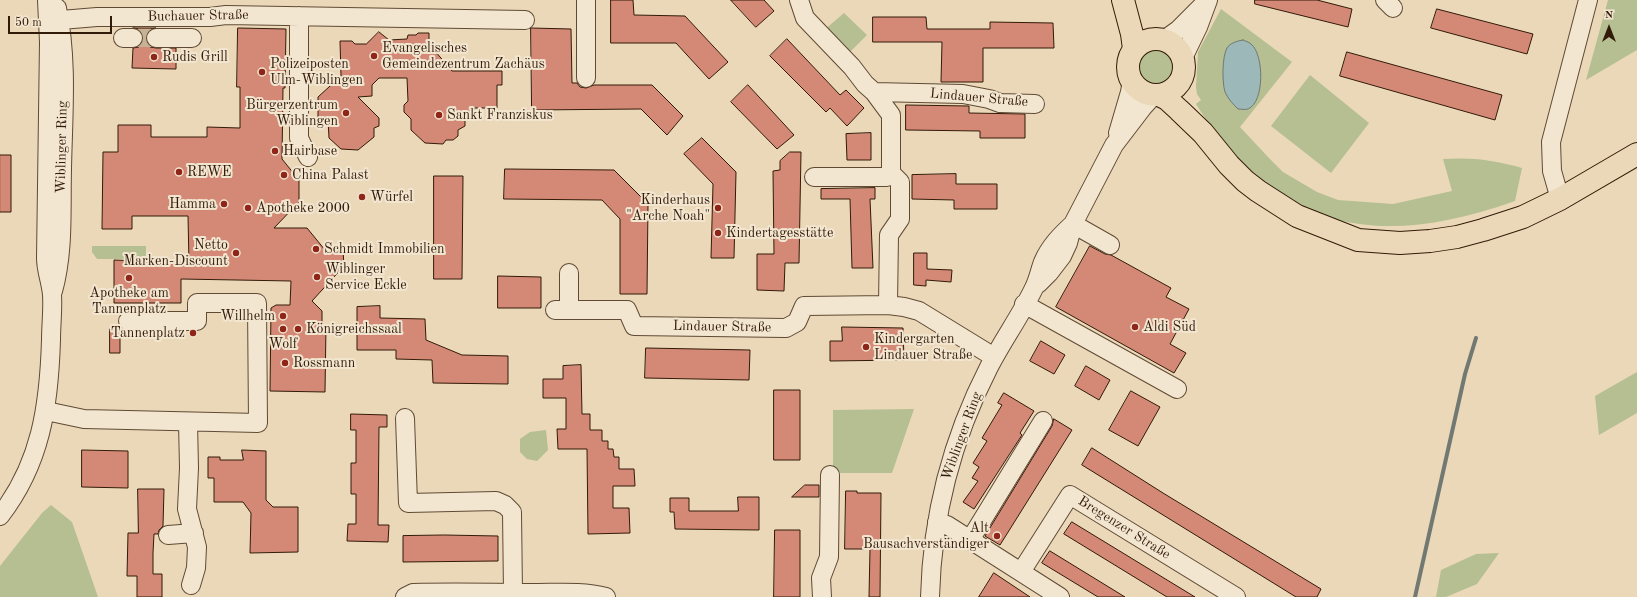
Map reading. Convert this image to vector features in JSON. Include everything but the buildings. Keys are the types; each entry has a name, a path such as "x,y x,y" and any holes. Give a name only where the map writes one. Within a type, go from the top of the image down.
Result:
{"main road":[{"path":"1123,0 1132,34 1134,49"},
{"path":"1129,0 1150,30 1176,47 1183,58 1184,72 1181,80 1171,90 1156,94"},
{"path":"1162,39 1145,41 1134,49 1128,62 1128,72 1132,80 1141,91 1156,94 1170,102 1203,134 1229,165 1245,181 1263,194 1297,216 1358,240 1400,243 1457,238 1523,217 1560,199 1637,154"},
{"path":"1181,80 1183,89 1203,134"}],"street":[{"name":"Wiblinger Ring","path":"0,516 18,490 31,463 46,411 50,368 52,294 58,274 60,258 64,80 63,54 47,0"},
{"name":"Wiblinger Ring","path":"54,21 55,0"},
{"path":"586,0 586,78"},
{"path":"1162,39 1178,30 1207,0"},
{"path":"1183,58 1198,27 1207,0"},
{"path":"1560,199 1552,171 1551,142 1588,0"},
{"path":"800,5 804,18 852,67 865,84 874,92 891,115 891,173 900,182 900,219 889,235 888,305"},
{"name":"Buchauer Straße","path":"54,21 97,17 210,18 226,15 525,20"},
{"path":"293,16 300,138 308,157"},
{"path":"156,38 192,38"},
{"name":"Wiblinger Ring","path":"1114,145 1130,92 1132,80"},
{"name":"Lindauer Straße","path":"874,92 963,94 989,99 1000,103 1035,104"},
{"name":"Wiblinger Ring","path":"930,597 936,522 943,490 959,437 973,402 994,357 1024,304 1035,287 1049,273 1062,256 1068,243 1073,224 1114,145 1143,106 1156,94"},
{"path":"814,177 887,177 891,173"},
{"path":"1073,224 1110,245"},
{"name":"Lindauer Straße","path":"569,273 562,310 627,310 634,326 786,328 797,322 804,306 888,305 904,307 919,312 994,357"},
{"path":"46,411 84,419 258,423 257,303 196,303 196,321 128,321"},
{"path":"1024,304 1177,389"},
{"path":"405,418 408,503 496,502 505,505 512,512 513,593"},
{"path":"970,540 1043,420"},
{"path":"188,422 189,468 187,509 197,547 197,574"},
{"path":"822,597 821,578 829,557 830,474"},
{"name":"Bregenzer Straße","path":"1021,572 1070,495 1236,597"},
{"path":"936,522 970,540 1060,597"},
{"path":"168,535 194,533"},
{"path":"405,597 413,593 596,594 606,597"}],"green space":[{"path":"1608,0 1637,0 1637,50 1586,80"},
{"path":"1221,9 1292,62 1240,127 1283,172 1317,192 1338,200 1393,204 1452,191 1443,159 1463,158 1483,160 1522,168 1515,201 1465,216 1419,225 1375,226 1334,219 1296,204 1260,180 1227,147 1196,104 1201,100 1197,94 1196,87 1198,52"},
{"path":"844,13 867,35 847,55 823,31"},
{"path":"1155,45 1170,51 1176,66 1170,81 1155,87 1140,81 1134,66 1140,51"},
{"path":"1310,75 1369,123 1331,173 1271,126"},
{"path":"92,246 146,246 146,259 97,259 92,252"},
{"path":"1637,372 1637,413 1599,435 1595,396"},
{"path":"914,409 892,473 833,473 833,410"},
{"path":"546,430 548,450 537,461 527,459 520,452 520,439 530,432"},
{"path":"51,505 72,522 98,597 0,597 0,566 42,513"},
{"path":"1499,553 1477,584 1446,597 1436,597 1441,570 1476,554"}],"water":[{"path":"1243,40 1250,43 1255,49 1258,57 1261,78 1260,88 1254,105 1248,109 1238,109 1225,92 1223,63 1228,46"}],"waterway":[{"path":"1415,597 1465,374 1476,338"}],"tunnel":[{"path":"133,38 156,38"}],"place":[{"name":"Evangelisches Gemeindezentrum Zachäus","path":"374,56"},
{"name":"Rudis Grill","path":"154,57"},
{"name":"Polizeiposten Ulm-Wiblingen","path":"262,72"},
{"name":"Bürgerzentrum Wiblingen","path":"346,113"},
{"name":"Sankt Franziskus","path":"439,115"},
{"name":"Hairbase","path":"275,151"},
{"name":"REWE","path":"179,172"},
{"name":"China Palast","path":"284,175"},
{"name":"Würfel","path":"362,197"},
{"name":"Hamma","path":"224,204"},
{"name":"Apotheke 2000","path":"248,208"},
{"name":"Kinderhaus \"Arche Noah\"","path":"718,208"},
{"name":"Kindertagesstätte","path":"718,233"},
{"name":"Schmidt Immobilien","path":"316,249"},
{"name":"Netto Marken-Discount","path":"236,253"},
{"name":"Wiblinger Service Eckle","path":"317,277"},
{"name":"Apotheke am Tannenplatz","path":"129,278"},
{"name":"Willhelm","path":"283,316"},
{"name":"Aldi Süd","path":"1135,327"},
{"name":"Wolf","path":"283,329"},
{"name":"Königreichssaal","path":"298,329"},
{"name":"Tannenplatz","path":"193,333"},
{"name":"Kindergarten Lindauer Straße","path":"866,347"},
{"name":"Rossmann","path":"285,363"},
{"name":"Alt Bausachverständiger","path":"997,536"}]}
